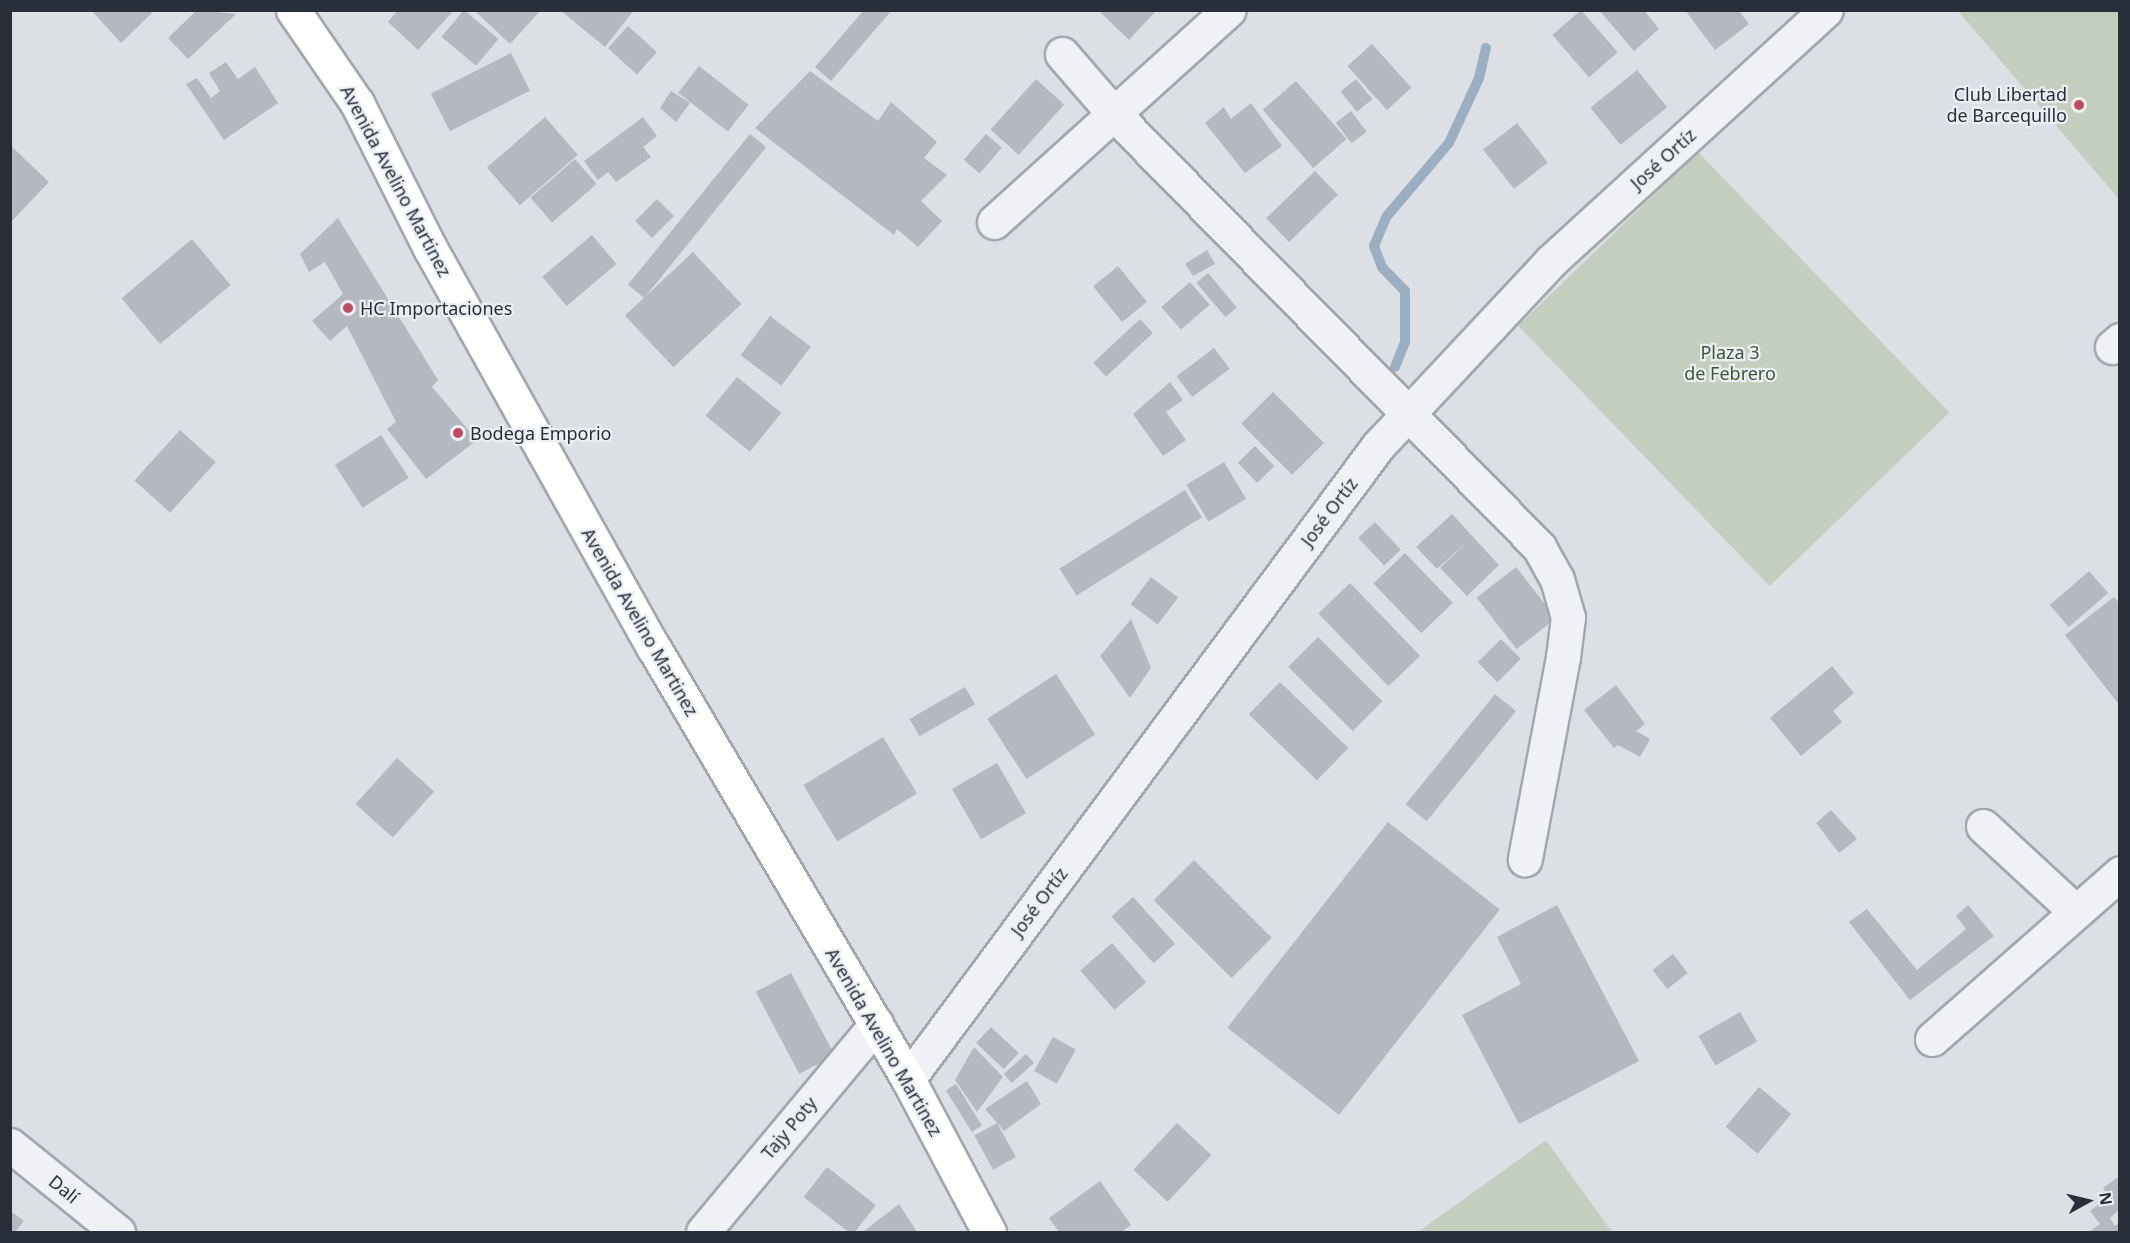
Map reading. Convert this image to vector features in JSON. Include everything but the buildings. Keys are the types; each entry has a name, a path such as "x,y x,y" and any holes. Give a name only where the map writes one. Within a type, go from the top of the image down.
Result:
{"main road":[{"name":"Avenida Avelino Martinez","path":"309,17 357,103 430,248 654,648 908,1079 989,1233"}],"street":[{"path":"994,222 1230,10"},
{"name":"José Ortíz","path":"908,1079 1408,412 1551,261 1826,10"},
{"path":"1062,54 1114,114 1539,547 1565,596 1563,657 1525,859"},
{"path":"1983,826 2075,910"},
{"path":"1932,1038 2075,910 2120,873"},
{"name":"Tajy Poty","path":"703,1233 876,1024"},
{"name":"Dalí","path":"10,1145 118,1233"}],"green space":[{"name":"Club Libertad de Barcequillo","path":"1958,11 2119,11 2119,199"},
{"name":"Plaza 3 de Febrero","path":"1698,152 1949,412 1770,586 1518,326"},
{"path":"1546,1140 1612,1232 1418,1232"}],"waterway":[{"path":"1395,367 1405,342 1405,291 1382,267 1374,246 1387,216 1449,143 1479,78 1486,48"}],"place":[{"name":"Club Libertad de Barcequillo","path":"2079,105"},
{"name":"HC Importaciones","path":"348,308"},
{"name":"Bodega Emporio","path":"458,433"}]}
